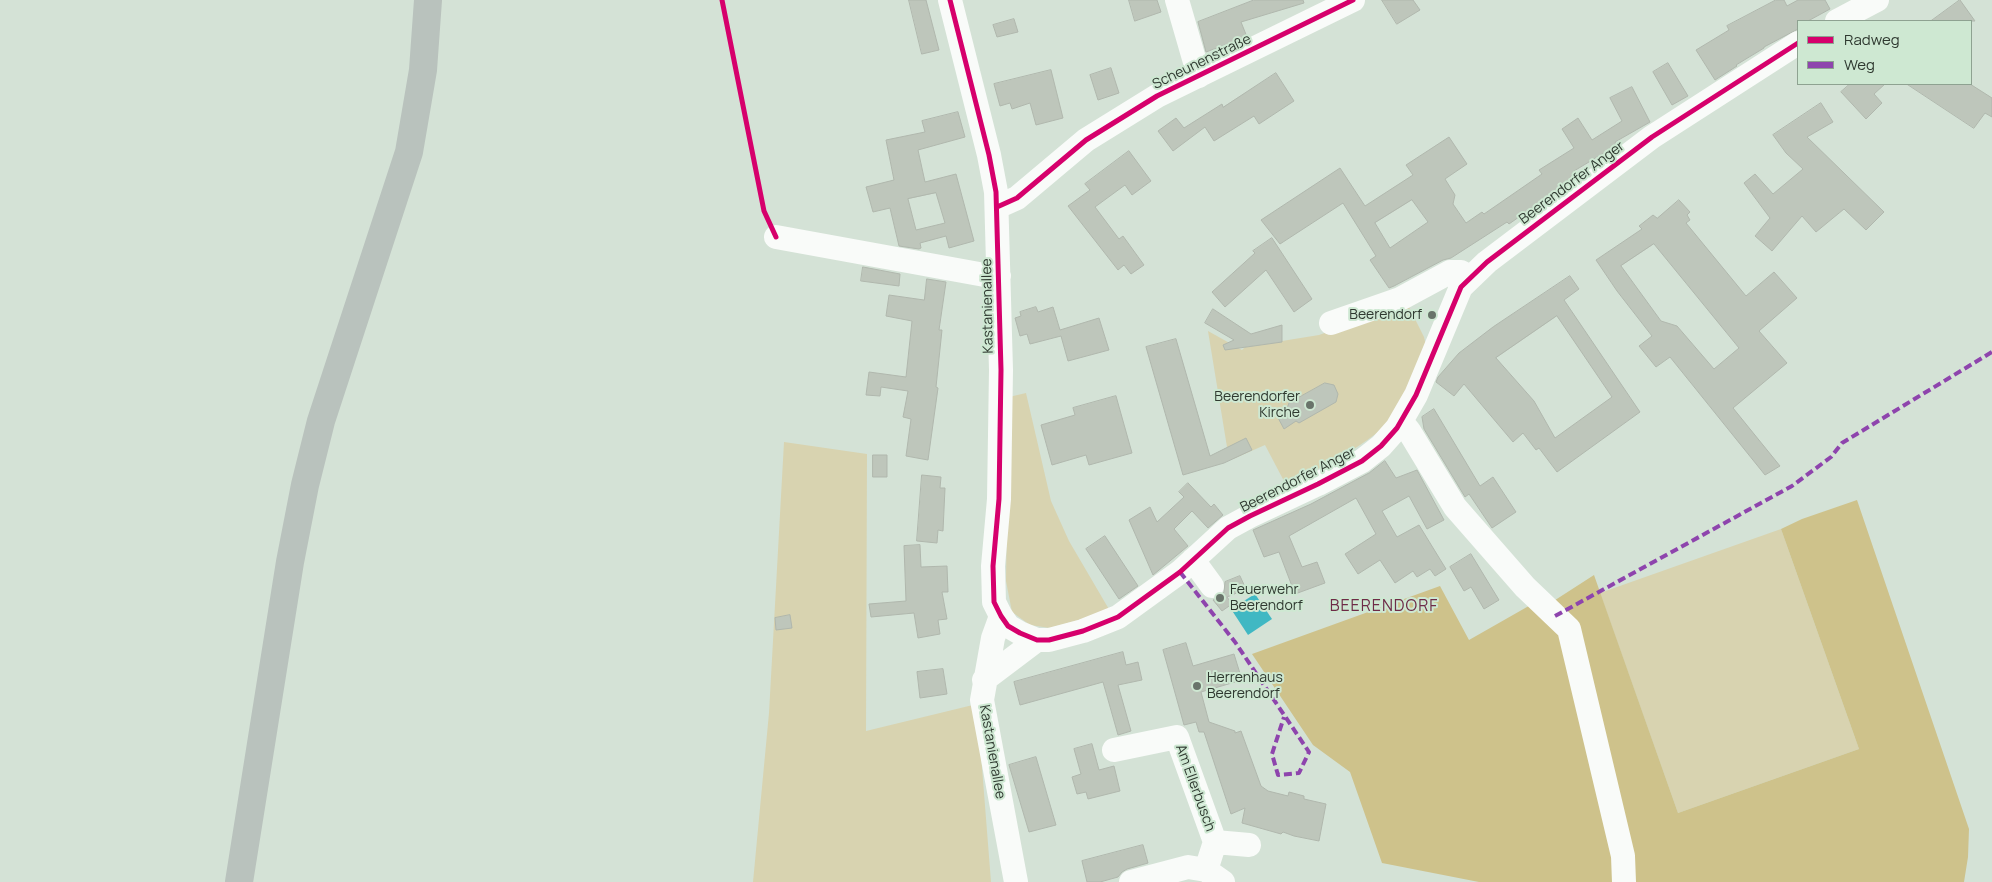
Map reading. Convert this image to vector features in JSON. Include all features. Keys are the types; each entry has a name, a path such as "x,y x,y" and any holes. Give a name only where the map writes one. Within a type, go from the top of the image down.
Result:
{"main road":[{"path":"239,882 290,562 305,485 320,421 409,152 423,70 428,0"}],"street":[{"name":"Kastanienallee","path":"950,0 990,155 996,192 999,276 999,499 993,566 994,602 1000,616 993,638 984,680 982,700 1016,882"},
{"name":"Scheunenstraße","path":"1177,0 1199,76"},
{"name":"Scheunenstraße","path":"997,207 1017,198 1086,140 1157,96 1353,0"},
{"path":"1840,20 1876,0"},
{"name":"Beerendorfer Anger","path":"984,680 1037,640 1049,640 1103,624 1118,617 1180,572 1228,528 1362,461 1381,446 1401,421 1426,374 1461,288 1470,278 1520,236 1652,137 1797,44"},
{"path":"776,237 999,276"},
{"path":"1331,323 1400,298 1450,272 1461,272 1470,278"},
{"path":"1401,421 1455,507 1525,587 1569,630 1622,856 1624,882"},
{"path":"1193,560 1212,586"},
{"path":"1000,616 1008,626 1020,634 1037,640"},
{"name":"Am Ellerbusch","path":"1114,750 1177,737 1214,842 1214,876 1188,867 1131,882"},
{"name":"Am Ellerbusch","path":"1214,842 1249,845"}],"shaded area":[{"path":"1407,303 1424,337 1427,350 1403,401 1395,415 1386,425 1344,455 1285,483 1265,445 1233,459 1227,447 1208,331 1242,350 1245,347 1319,335"},
{"path":"1026,393 1051,501 1069,541 1110,611 1050,628 1030,625 1012,612 1006,581 1009,397"},
{"path":"784,442 867,454 866,731 977,704 991,882 753,882 769,713"},
{"path":"1857,500 1969,829 1968,857 1964,882 1479,882 1382,863 1350,772 1313,745 1252,654 1440,586 1469,640 1534,603 1549,604 1594,575 1678,813 1859,749 1781,529 1802,519"},
{"path":"1781,529 1859,749 1678,813 1600,593"}],"water":[{"path":"1255,594 1272,619 1248,635 1231,609"}],"building":[{"path":"909,0 926,0 939,50 922,54"},
{"path":"1129,0 1157,0 1161,12 1135,21"},
{"path":"1254,0 1303,0 1304,3 1241,22 1247,37 1206,52 1198,22"},
{"path":"1382,0 1413,0 1420,10 1397,24"},
{"path":"1776,0 1784,0 1787,6 1798,0 1825,0 1830,9 1810,20 1797,20 1797,30 1764,47 1715,80 1696,50 1729,30 1727,26"},
{"path":"1960,0 1975,21 1972,20 1932,20"},
{"path":"1014,19 1018,32 997,37 993,25"},
{"path":"1668,63 1688,96 1672,105 1653,72"},
{"path":"1111,68 1119,93 1098,100 1090,75"},
{"path":"1051,70 1063,118 1036,125 1030,103 1012,109 1010,103 1000,106 994,84"},
{"path":"1276,73 1294,101 1259,124 1254,116 1214,141 1205,127 1173,151 1158,131 1176,118 1184,128 1222,104 1223,107"},
{"path":"1849,85 1884,85 1874,94 1882,103 1866,119 1841,92"},
{"path":"1909,85 1972,85 1992,98 1992,117 1985,113 1974,128"},
{"path":"1632,87 1650,122 1615,142 1617,145 1574,171 1577,176 1509,224 1507,222 1451,258 1443,260 1389,288 1370,260 1376,256 1343,203 1280,244 1261,220 1340,168 1365,206 1413,175 1406,165 1449,137 1467,164 1445,179 1455,195 1453,204 1466,223 1482,212 1484,214 1542,174 1539,170 1574,148 1562,129 1578,118 1592,140 1622,121 1610,98","holes":["1412,200 1428,222 1390,248 1375,223"]},
{"path":"1821,103 1833,122 1807,137 1884,212 1866,230 1844,209 1816,232 1802,216 1772,251 1755,236 1770,218 1744,183 1755,174 1773,194 1803,169 1786,153 1773,135"},
{"path":"958,112 965,137 918,150 925,182 956,174 974,241 949,248 946,236 920,243 921,248 919,249 899,246 890,208 873,212 866,187 894,180 886,140 925,132 922,121","holes":["936,193 945,223 916,230 908,199"]},
{"path":"1129,151 1151,181 1132,195 1125,185 1095,207 1119,239 1123,236 1144,265 1131,274 1124,265 1118,270 1068,206 1090,190 1085,184"},
{"path":"1679,200 1690,212 1687,215 1690,220 1686,223 1746,296 1774,272 1797,298 1759,331 1787,363 1733,408 1780,466 1765,475 1670,357 1656,367 1639,346 1652,336 1596,260 1642,229 1639,226 1653,215 1657,218","holes":["1654,244 1739,348 1714,369 1677,326 1661,321 1621,266"]},
{"path":"1272,238 1312,299 1294,312 1266,270 1225,307 1212,292 1255,253 1253,251"},
{"path":"863,267 900,274 899,286 861,281"},
{"path":"1570,276 1579,289 1564,300 1640,412 1557,472 1539,448 1536,450 1523,433 1513,442 1464,384 1454,396 1436,382 1438,377 1459,353 1493,327","holes":["1557,316 1612,397 1555,438 1534,401 1496,358"]},
{"path":"927,279 946,282 939,330 942,330 936,387 938,388 928,460 906,456 911,419 903,417 908,391 881,387 880,396 866,395 869,372 906,377 912,321 886,316 889,295 924,300"},
{"path":"1036,307 1038,312 1053,307 1060,330 1099,318 1109,350 1068,361 1061,336 1030,344 1027,334 1020,336 1015,318 1021,316 1020,312"},
{"path":"1213,309 1251,334 1282,325 1282,342 1225,350 1223,345 1234,340 1205,323"},
{"path":"1176,339 1210,456 1246,438 1252,450 1224,463 1183,475 1146,347"},
{"name":"Beerendorfer Kirche","path":"1325,383 1334,385 1338,394 1336,402 1299,423 1296,421 1284,429 1276,414 1288,406 1289,403"},
{"path":"1116,396 1132,453 1089,465 1086,455 1052,465 1041,425 1075,415 1073,408"},
{"path":"1434,409 1480,486 1493,477 1516,512 1492,528 1469,494 1465,497 1424,429 1422,417"},
{"path":"873,455 887,455 887,477 873,477"},
{"path":"1385,461 1396,478 1417,470 1444,520 1427,529 1409,496 1382,511 1397,537 1419,525 1446,569 1435,576 1430,569 1417,577 1413,571 1395,583 1380,560 1358,574 1345,554 1376,534 1356,498 1289,536 1302,567 1317,562 1325,583 1295,594 1279,552 1264,557 1253,530 1311,504 1369,473"},
{"path":"922,475 941,477 940,488 945,488 943,531 938,530 937,543 917,541"},
{"path":"1188,483 1211,507 1214,504 1223,515 1208,528 1192,511 1174,529 1188,546 1153,575 1129,520 1150,507 1157,522 1184,497 1179,492"},
{"path":"1105,536 1138,586 1119,599 1086,549"},
{"path":"920,545 921,567 947,566 948,592 942,592 947,619 938,620 940,634 918,638 914,613 871,617 869,604 906,601 904,546"},
{"path":"1471,554 1499,600 1484,609 1471,587 1464,591 1450,567"},
{"path":"1240,576 1246,589 1227,597 1232,604 1222,611 1213,600 1220,597 1224,592 1225,582"},
{"path":"790,615 792,628 776,630 775,618"},
{"path":"1186,643 1193,666 1234,654 1242,680 1201,692 1209,722 1235,731 1235,733 1241,731 1261,786 1268,791 1288,796 1289,792 1304,796 1304,799 1326,804 1319,841 1283,832 1281,834 1242,823 1245,808 1231,814 1204,732 1199,732 1196,722 1184,725 1163,650"},
{"path":"1123,652 1126,665 1138,662 1142,680 1118,685 1131,731 1118,735 1103,682 1020,705 1014,682"},
{"path":"943,669 947,694 920,698 917,672"},
{"path":"1092,744 1099,770 1114,766 1120,791 1088,799 1086,792 1077,794 1072,777 1081,774 1074,749"},
{"path":"1036,757 1056,825 1029,832 1009,765"},
{"path":"1143,845 1148,863 1127,869 1118,877 1100,882 1087,882 1082,861"}],"marked path":[{"path":"1555,616 1792,486 1831,457 1842,443 1992,352"},
{"path":"1180,572 1235,642 1309,752 1299,773 1278,775 1272,754 1284,717"}],"cycle path":[{"path":"722,0 764,211 776,237"},
{"path":"950,0 989,155 996,192 1001,370 999,499 993,566 994,602 1008,626 1037,640 1049,640 1083,631 1118,617 1180,572 1228,528 1362,461 1381,446 1397,428 1416,395 1461,287 1487,262 1652,137 1797,44"},
{"path":"997,207 1017,198 1086,140 1157,96 1353,0"}],"place":[{"name":"Beerendorf","path":"1432,315"},
{"name":"Beerendorfer Kirche","path":"1310,405"},
{"name":"Feuerwehr Beerendorf","path":"1220,598"},
{"name":"Herrenhaus Beerendorf","path":"1197,686"}],"district":[{"name":"BEERENDORF","path":"1384,607"}]}
